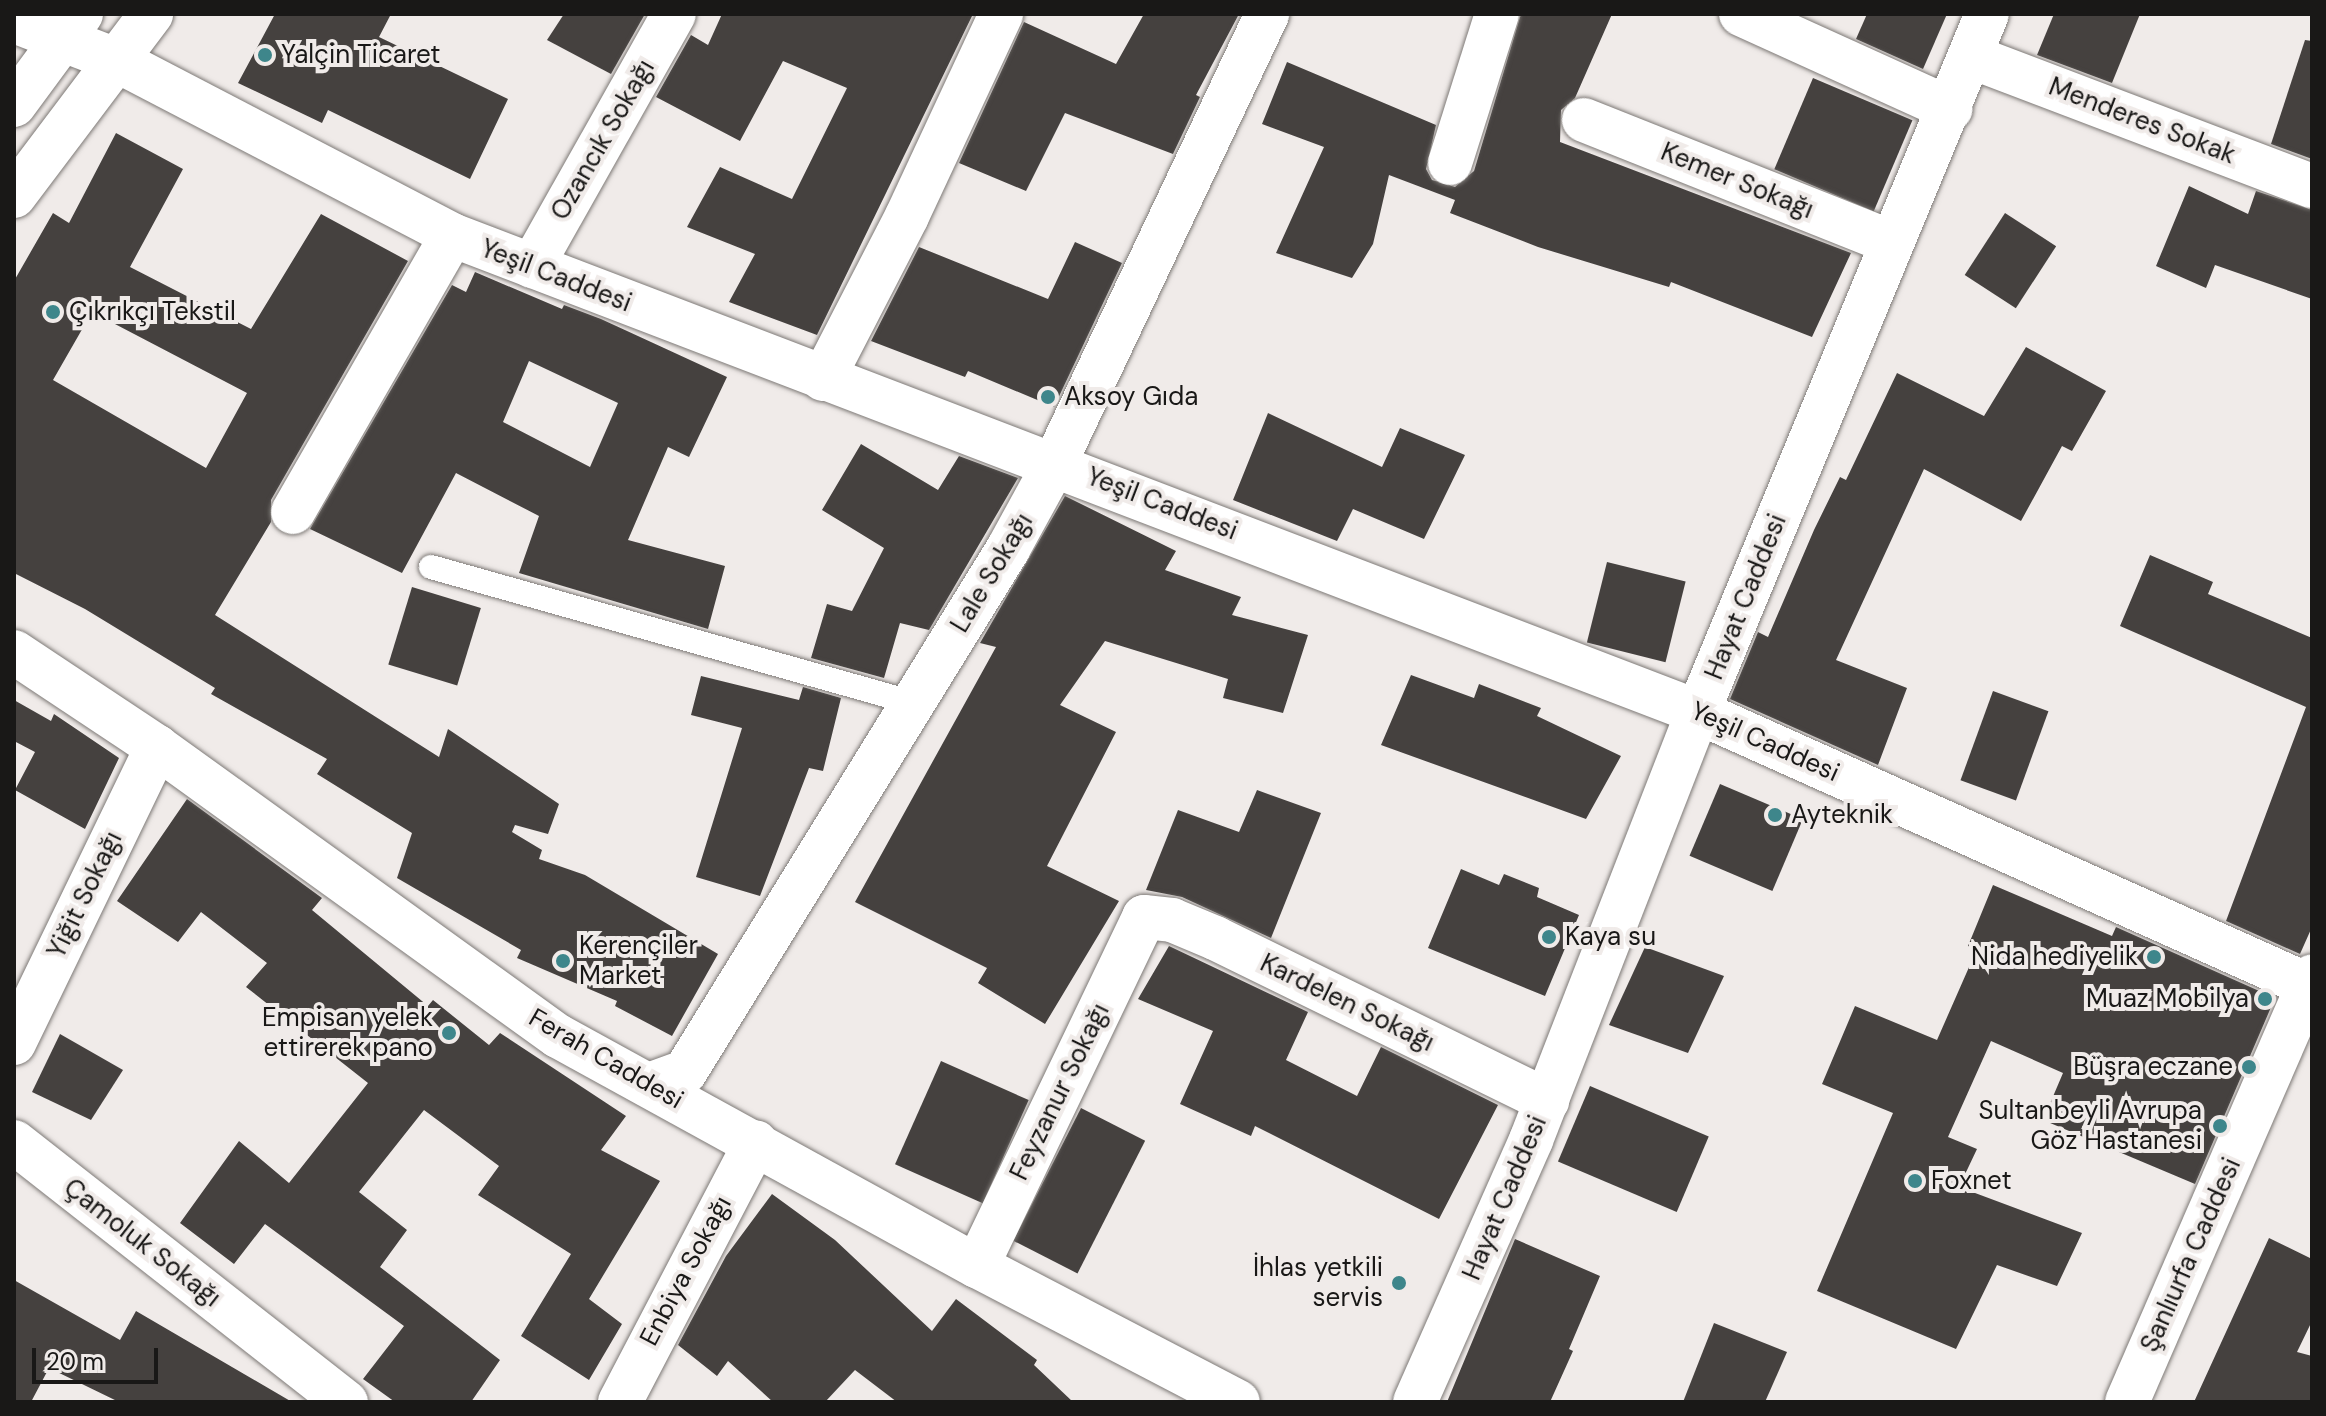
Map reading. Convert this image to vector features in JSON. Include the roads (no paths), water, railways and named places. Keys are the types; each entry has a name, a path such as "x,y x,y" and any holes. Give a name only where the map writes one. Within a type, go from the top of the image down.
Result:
{"street":[{"path":"14,196 151,14"},
{"name":"Ozancık Sokağı","path":"532,266 674,14"},
{"path":"823,379 907,216 1001,14"},
{"name":"Lale Sokağı","path":"649,1085 685,1072 914,703 1055,463 1267,14"},
{"path":"1450,163 1497,14"},
{"path":"1741,14 1950,109"},
{"name":"Hayat Caddesi","path":"1415,1402 1547,1101 1698,712 1890,242 1972,57 1987,14"},
{"name":"Yeşil Caddesi","path":"14,21 72,27 118,61 452,235 823,379 1055,463 1698,712 2311,983"},
{"path":"14,105 72,27"},
{"name":"Menderes Sokak","path":"1972,57 2312,186"},
{"name":"Kemer Sokağı","path":"1584,120 1890,242"},
{"path":"293,512 452,235"},
{"name":"Ferah Caddesi","path":"14,652 157,747 558,1036 977,1266 1238,1402"},
{"name":"Yiğit Sokağı","path":"14,1043 157,747"},
{"name":"Kardelen Sokağı","path":"1144,917 1172,920 1215,938 1547,1101"},
{"name":"Feyzanur Sokağı","path":"977,1266 1144,917"},
{"name":"Şanlıurfa Caddesi","path":"2127,1402 2311,983"},
{"name":"Çamoluk Sokağı","path":"14,1142 346,1402"},
{"name":"Enbiya Sokağı","path":"620,1402 756,1142"}],"lane":[{"path":"431,567 914,703"}],"place":[{"name":"Yalçin Ticaret","path":"265,55"},
{"name":"Çıkrıkçı Tekstil","path":"53,312"},
{"name":"Aksoy Gıda","path":"1048,397"},
{"name":"Ayteknik","path":"1775,815"},
{"name":"Kaya su","path":"1549,937"},
{"name":"Nida hediyelik","path":"2154,957"},
{"name":"Kerençiler Market","path":"563,961"},
{"name":"Muaz Mobilya","path":"2265,999"},
{"name":"Empisan yelek ettirerek pano","path":"449,1033"},
{"name":"Büşra eczane","path":"2249,1067"},
{"name":"Sultanbeyli Avrupa Göz Hastanesi","path":"2220,1126"},
{"name":"Foxnet","path":"1915,1181"},
{"name":"İhlas yetkili servis","path":"1399,1283"}]}
